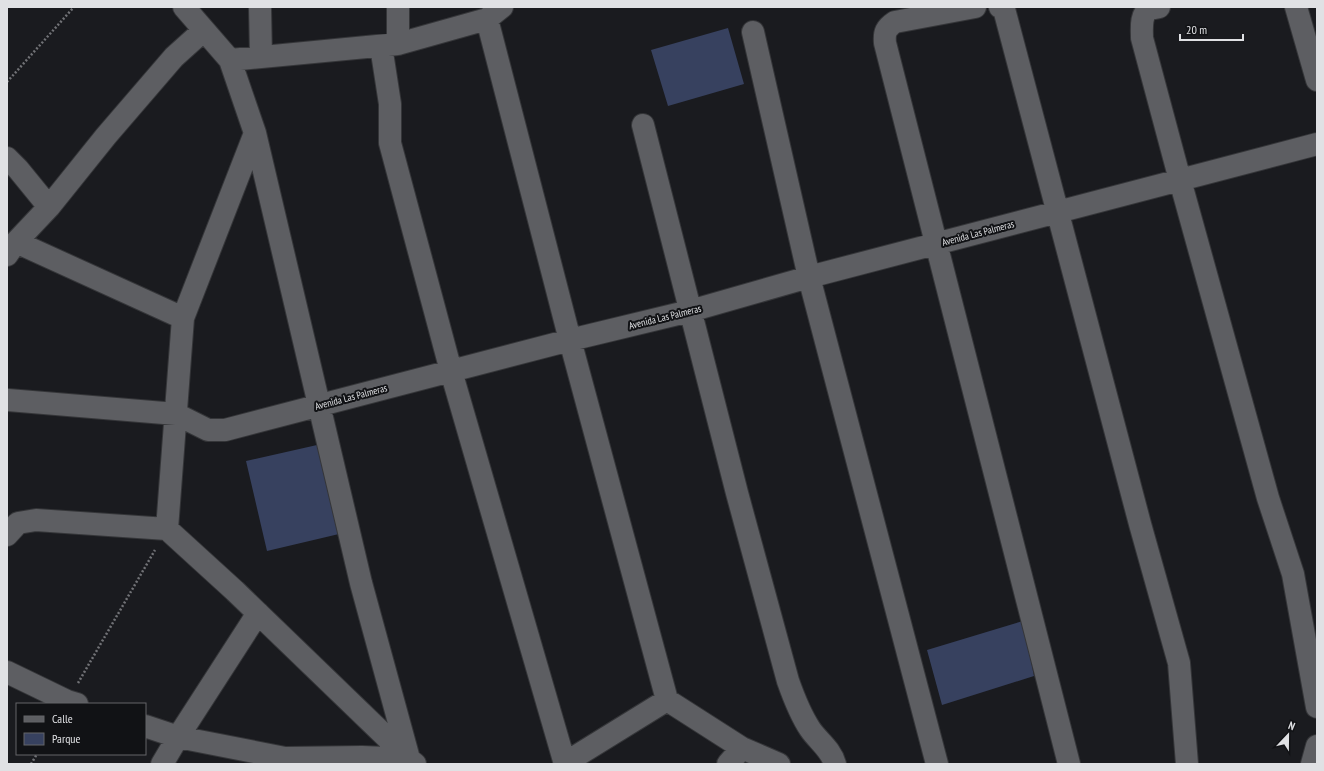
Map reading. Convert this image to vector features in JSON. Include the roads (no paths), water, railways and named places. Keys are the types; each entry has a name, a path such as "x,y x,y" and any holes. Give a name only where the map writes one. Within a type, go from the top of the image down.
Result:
{"street":[{"path":"184,7 230,60 255,133 361,583 412,762"},
{"path":"260,7 261,57"},
{"path":"398,7 390,45 390,143 451,371 565,764 668,700"},
{"path":"975,7 895,22 888,27 884,34 885,43 935,244 1069,764"},
{"path":"1000,7 1004,9 1140,524 1179,663 1187,764"},
{"path":"1159,7 1149,10 1144,16 1142,24 1142,38 1268,498 1293,574 1317,707"},
{"path":"1296,7 1317,80"},
{"path":"230,60 390,45 494,13 570,340 668,700 735,756 779,764"},
{"path":"183,318 11,249 49,207 106,136 174,57 204,30"},
{"path":"754,32 809,277 937,764"},
{"path":"644,125 736,494 788,681 797,705 810,729 833,756 835,764"},
{"path":"167,529 183,318 255,133"},
{"name":"Avenida Las Palmeras","path":"8,400 176,414 208,430 225,430 570,340 690,311 809,277 1317,144"},
{"path":"7,158 49,207"},
{"path":"7,535 18,523 36,520 167,529 235,591 412,762"},
{"path":"162,764 258,613"},
{"path":"7,672 72,702"},
{"path":"146,726 178,737 285,758 362,757 412,762"},
{"path":"1312,764 1317,746"}]}
